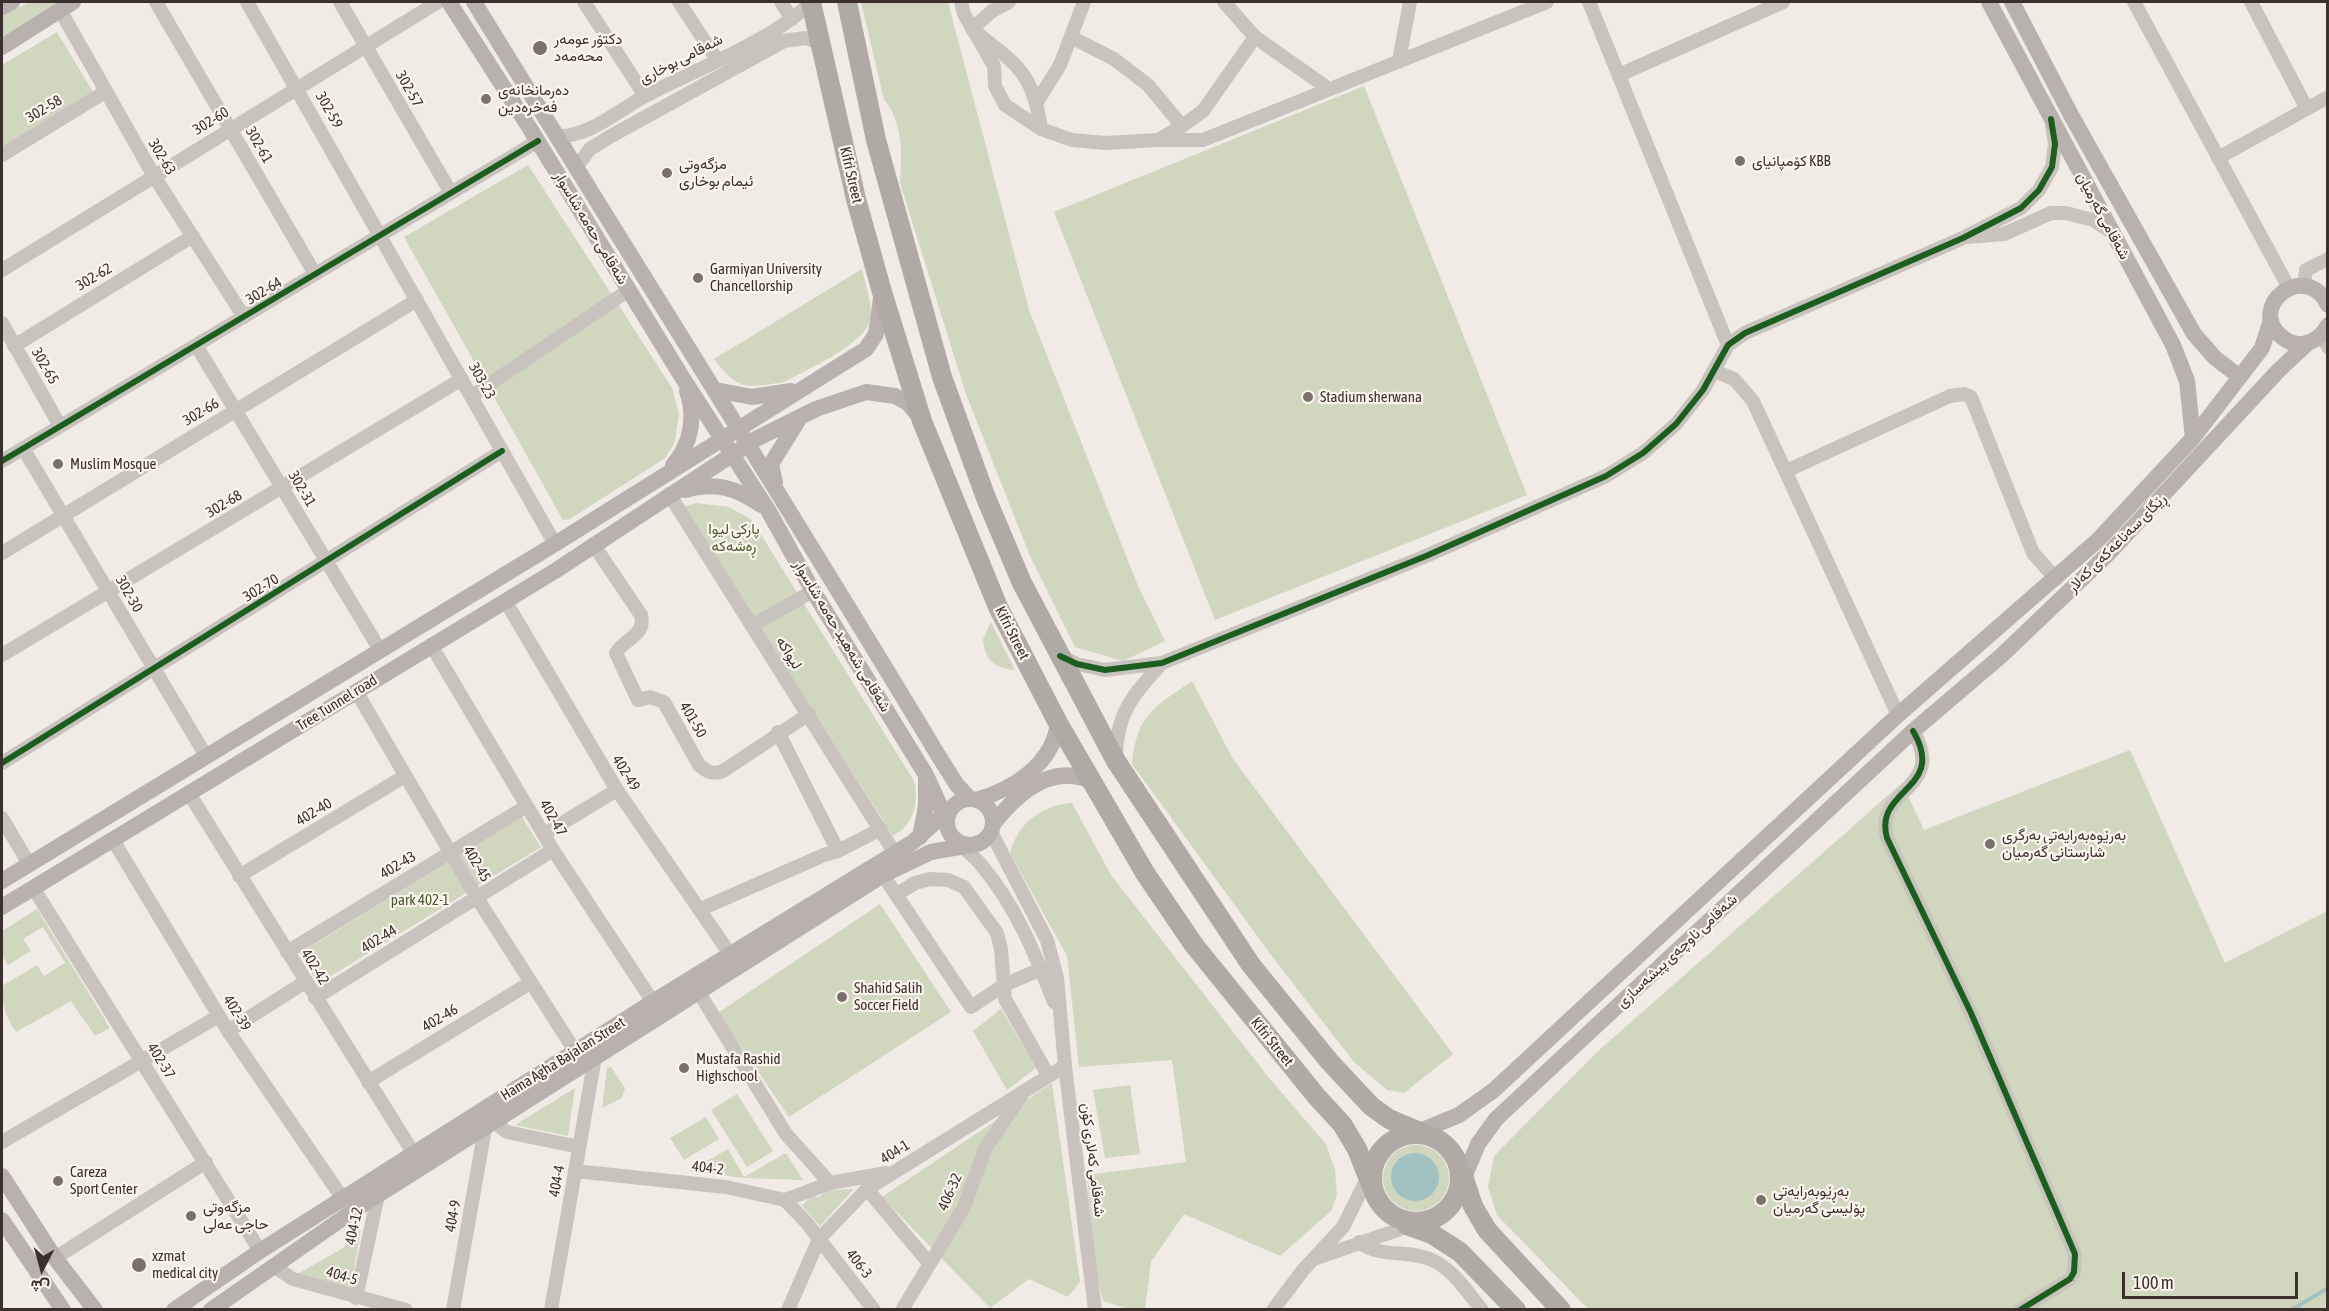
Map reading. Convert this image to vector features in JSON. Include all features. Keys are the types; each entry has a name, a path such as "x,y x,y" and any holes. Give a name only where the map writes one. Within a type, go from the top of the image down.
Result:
{"highway":[{"name":"Kifri Street","path":"811,2 846,153 882,292 922,421 991,591 1058,723 1095,783 1145,873 1170,911 1295,1070 1342,1124 1371,1177"},
{"name":"Kifri Street","path":"847,2 877,144 942,377 1004,543 1060,656 1116,761 1244,955 1286,1009 1371,1106 1389,1119 1420,1134"},
{"path":"846,153 877,144"},
{"path":"1516,1310 1460,1252 1382,1207 1371,1177 1378,1154 1388,1144 1399,1137 1420,1134 1452,1152 1473,1206 1487,1230 1561,1310"},
{"path":"1410,1223 1431,1220 1450,1207 1461,1178"}],"main road":[{"path":"2,7 12,2"},
{"name":"شەقامی حەمە شاسوار","path":"449,2 534,134 732,455"},
{"name":"شەقامی حەمە شاسوار","path":"474,2 544,115 560,136 747,445"},
{"name":"شەقامی گەرمیان","path":"1989,2 2173,345 2187,381 2193,438"},
{"name":"شەقامی گەرمیان","path":"2012,2 2071,115 2177,304 2204,346 2240,377"},
{"path":"2,47 66,6"},
{"path":"534,134 542,124 544,115"},
{"path":"2297,287 2319,292 2328,305"},
{"name":"ڕێگای سەناعەکەی کەلار","path":"1898,715 2098,540 2193,438 2262,348 2276,298 2297,287"},
{"name":"Tree Tunnel road","path":"2,881 555,544 866,349 872,342 880,321 882,292"},
{"path":"2157,315 2177,304"},
{"path":"2271,320 2284,340 2300,344 2321,337"},
{"name":"ڕێگای سەناعەکەی کەلار","path":"1913,731 2001,656 2109,554 2279,369 2321,337"},
{"path":"662,476 681,456 691,430 691,408 682,376"},
{"path":"715,390 752,397 801,389"},
{"name":"Tree Tunnel road","path":"2,907 189,795 431,645 506,602 747,445 830,404 873,391 888,393 908,403 922,421"},
{"path":"779,496 771,464 802,416"},
{"name":"شەقامی شەهید حەمە شاسوار","path":"747,445 957,785 973,799"},
{"name":"شەقامی شەهید حەمە شاسوار","path":"732,455 768,510 813,591 926,775 948,815"},
{"path":"669,494 702,485 730,487 768,510"},
{"path":"1898,715 1913,731"},
{"name":"شەقامی ناوچەی پیشەسازی","path":"1420,1134 1459,1115 1485,1097 1898,715"},
{"path":"1058,723 1054,742 1039,764 1009,786 957,803 948,815 950,834 965,845 983,842 1015,800 1048,777 1072,774 1095,783"},
{"name":"شەقامی ناوچەی پیشەسازی","path":"1461,1178 1478,1144 1496,1119 1913,731"},
{"path":"920,837 926,806 926,775"},
{"path":"973,799 989,809 992,828"},
{"name":"Hama Agha Bajalan Street","path":"174,1310 260,1251 301,1237 378,1196 698,991 894,852 920,837 948,815"},
{"name":"Hama Agha Bajalan Street","path":"211,1310 273,1266 344,1198 730,954 781,931 883,875 931,852 965,845"},
{"path":"2,1176 55,1258 95,1310"},
{"path":"4,1229 63,1310"}],"street":[{"name":"302-61","path":"156,2 315,274"},
{"name":"302-59","path":"247,2 381,234"},
{"name":"302-57","path":"340,2 451,193"},
{"name":"302-60","path":"2,270 438,2"},
{"path":"584,2 645,96"},
{"path":"679,2 717,60"},
{"path":"781,2 792,19"},
{"name":"شەقامی بوخاری","path":"560,136 580,133 645,96 780,27 811,2"},
{"path":"961,2 972,29 994,66 995,86 1005,105 1041,129 1072,140 1105,143 1203,140 1547,2"},
{"path":"972,29 992,11 1009,2"},
{"path":"1037,102 1060,65 1084,2"},
{"path":"1224,2 1255,37 1329,89"},
{"path":"1399,61 1410,2"},
{"path":"1589,2 1728,345"},
{"path":"1619,75 1783,2"},
{"path":"2134,2 2218,158 2297,287"},
{"path":"2251,2 2307,109"},
{"name":"302-63","path":"66,6 105,92 154,176 244,316"},
{"path":"780,27 784,41"},
{"path":"972,29 1011,61 1029,81 1037,102 1041,129"},
{"path":"1071,37 1114,59 1148,85 1182,126"},
{"path":"1158,140 1203,111 1255,37"},
{"path":"577,166 590,149 611,136 784,41 805,38 820,43"},
{"name":"302-58","path":"2,154 105,92"},
{"path":"2218,158 2328,98"},
{"path":"1060,656 1077,664 1105,670 1162,663 1426,556 1606,476 1643,453 1676,424 1714,371 1728,345 1756,327 1963,238 2021,208 2039,190 2050,174 2054,158 2051,119"},
{"path":"602,120 611,136"},
{"name":"302-64","path":"2,461 451,193 534,134"},
{"path":"1963,238 2004,234 2051,213 2066,213 2093,220 2112,232"},
{"name":"303-23","path":"381,234 555,544"},
{"name":"302-62","path":"14,346 193,236"},
{"path":"2297,287 2306,270 2328,259"},
{"path":"472,396 629,290"},
{"name":"302-66","path":"2,554 417,300"},
{"name":"302-65","path":"2,323 60,426"},
{"name":"302-31","path":"196,345 380,650"},
{"path":"1714,371 1734,379 1746,389 1898,715"},
{"name":"302-68","path":"2,655 462,379"},
{"path":"1786,471 1950,396 1964,393 1971,398 2033,553 2056,579"},
{"name":"302-30","path":"23,448 206,756"},
{"name":"302-70","path":"2,763 502,451"},
{"name":"لیواکە","path":"669,494 894,852"},
{"name":"401-50","path":"593,544 641,615 643,622 638,634 620,647 616,653 618,661 638,700 650,697 664,702 699,765 706,772 716,774 723,771 778,732 809,714"},
{"path":"753,625 813,591"},
{"name":"402-49","path":"506,602 617,790 730,954"},
{"name":"402-47","path":"431,645 553,850 653,1002"},
{"path":"1116,761 1116,737 1126,707 1162,663"},
{"name":"402-45","path":"356,691 477,898 575,1051"},
{"path":"1913,731 1921,745 1923,763 1909,790 1895,800 1886,812 1883,825 1887,838 1971,1013 2075,1254 2074,1272 2070,1279 2020,1310"},
{"path":"778,732 838,851"},
{"name":"402-40","path":"239,876 405,776"},
{"path":"544,834 617,790"},
{"name":"402-42","path":"189,795 414,1154"},
{"name":"402-43","path":"287,952 527,806"},
{"path":"2,818 29,864"},
{"path":"992,828 1047,940 1057,978 1059,1015"},
{"path":"701,909 838,851 881,829"},
{"name":"402-39","path":"113,840 228,1031 344,1198"},
{"path":"965,845 990,875 1032,945 1059,1015"},
{"name":"402-44","path":"315,998 553,850"},
{"path":"883,875 971,1007 1004,986 1041,969"},
{"path":"896,895 915,883 930,879 948,880 964,887 997,933 1008,1005 1048,1075"},
{"name":"402-37","path":"34,889 260,1251"},
{"path":"1032,945 1043,947 1047,940"},
{"path":"228,1031 305,982"},
{"name":"402-46","path":"368,1082 531,983"},
{"path":"698,991 786,1134 830,1183"},
{"name":"شەقامی کەلاری کۆن","path":"1059,1015 1095,1310"},
{"path":"2,1142 219,1016"},
{"name":"404-4","path":"552,1310 595,1057"},
{"name":"404-1","path":"788,1310 819,1239 867,1189 1065,1066"},
{"name":"406-32","path":"902,1310 964,1207 985,1149 1027,1088"},
{"path":"489,1125 507,1132 579,1147"},
{"name":"404-9","path":"453,1310 489,1125"},
{"path":"55,1258 206,1162"},
{"name":"404-2","path":"575,1171 726,1187 785,1200"},
{"path":"819,1239 785,1200 830,1183 893,1173"},
{"path":"1276,1308 1350,1217 1371,1177"},
{"path":"867,1189 929,1263"},
{"name":"404-12","path":"356,1298 378,1196"},
{"path":"1315,1258 1410,1223"},
{"name":"406-3","path":"819,1239 874,1310"},
{"path":"1359,1242 1378,1252 1431,1259 1451,1272 1482,1310"},
{"name":"404-5","path":"273,1266 293,1279 380,1307 406,1310"}],"green space":[{"path":"29,2 61,2 2,39 2,16"},
{"path":"861,2 948,2 1029,310 1138,586 1165,641 1123,661 1075,647 1030,556 966,394 900,183 901,150 898,128 884,100"},
{"path":"57,32 93,92 2,147 2,65"},
{"name":"Stadium sherwana","path":"1364,86 1527,495 1215,620 1054,212"},
{"path":"528,165 672,388 679,414 675,441 665,458 570,519 563,520 404,237"},
{"path":"862,269 870,301 870,320 857,339 833,356 784,382 751,386 743,385 730,377 714,359"},
{"name":"پارکی لیوا ڕەشەکە","path":"696,503 729,507 752,520 914,781 916,798 913,813 906,826 893,836 684,507"},
{"path":"991,622 1015,670 1002,668 988,657 983,639"},
{"path":"1192,681 1233,759 1453,1054 1404,1093 1387,1090 1354,1062 1274,959 1132,764 1138,734 1149,714"},
{"path":"2130,750 2225,963 2327,911 2327,1309 1588,1309 1497,1215 1488,1187 1494,1156 1596,1053 1902,783 1924,830"},
{"path":"1072,803 1111,875 1269,1078 1326,1144 1335,1170 1337,1195 1331,1211 1280,1256 1184,1214 1151,1262 1145,1309 1129,1309 1103,1301 1095,1269 1087,1175 1186,1162 1172,1060 1079,1067 1067,956 1010,853 1019,833 1033,818 1051,807"},
{"name":"park 402-1","path":"522,817 541,847 318,984 300,953"},
{"name":"Shahid Salih Soccer Field","path":"880,904 951,1012 789,1117 718,1013"},
{"path":"37,909 110,1028 95,1036 71,1001 16,1032 9,1021 3,1004 2,986 37,965 44,976 65,963 43,927 23,939 31,951 8,965 2,956 2,931"},
{"path":"1001,1009 1036,1068 1007,1090 973,1031"},
{"path":"611,1067 625,1088 622,1098 602,1108 607,1068"},
{"path":"1052,1083 1080,1282 1068,1297 1029,1279 990,1308 882,1197"},
{"path":"1130,1085 1140,1154 1105,1158 1093,1090"},
{"path":"575,1088 568,1136 515,1125"},
{"path":"737,1094 773,1151 747,1167 711,1110"},
{"path":"706,1117 719,1139 684,1160 670,1138"},
{"path":"1409,1145 1423,1145 1435,1150 1444,1159 1449,1178 1447,1191 1440,1202 1423,1211 1409,1211 1397,1206 1388,1197 1383,1185 1383,1171 1388,1159 1397,1150"},
{"path":"728,1149 744,1177 786,1153 803,1180 744,1178 689,1171"},
{"path":"854,1189 820,1226 802,1206 812,1194 818,1198 827,1190"},
{"path":"361,1229 350,1293 289,1279 343,1248"}],"water":[{"path":"1410,1153 1420,1153 1432,1160 1439,1172 1439,1182 1432,1194 1420,1201 1410,1201 1395,1190 1391,1182 1391,1172 1402,1157"}],"waterway":[{"path":"2291,1310 2328,1288"}],"cycle path":[{"path":"1060,656 1077,664 1105,670 1162,663 1426,556 1606,476 1643,453 1676,424 1703,390 1728,345 1745,333 1963,238 2021,208 2039,190 2052,167 2055,144 2051,119"},
{"path":"2,461 538,141"},
{"path":"2,763 502,451"},
{"path":"1913,731 1921,750 1922,766 1916,778 1890,808 1886,821 1887,838 1971,1013 2075,1254 2074,1272 2070,1279 2020,1310"}],"place":[{"name":"دکتۆر عومەر محەمەد","path":"540,48"},
{"name":"دەرمانخانەی فەخرەدین","path":"486,99"},
{"name":"کۆمپانیای KBB","path":"1740,161"},
{"name":"مزگەوتی ئیمام بوخاری","path":"667,173"},
{"name":"Garmiyan University Chancellorship","path":"698,278"},
{"name":"Stadium sherwana","path":"1308,397"},
{"name":"Muslim Mosque","path":"58,464"},
{"name":"بەرێوەبەرایەتی بەرگری شارستانی گەرمیان","path":"1990,844"},
{"name":"Shahid Salih Soccer Field","path":"842,997"},
{"name":"Mustafa Rashid Highschool","path":"684,1068"},
{"name":"Careza Sport Center","path":"58,1181"},
{"name":"بەڕێوبەرایەتی پۆلیسی گەرمیان","path":"1761,1200"},
{"name":"مزگەوتی حاجی عەلی","path":"191,1216"},
{"name":"xzmat medical city","path":"139,1265"}]}
